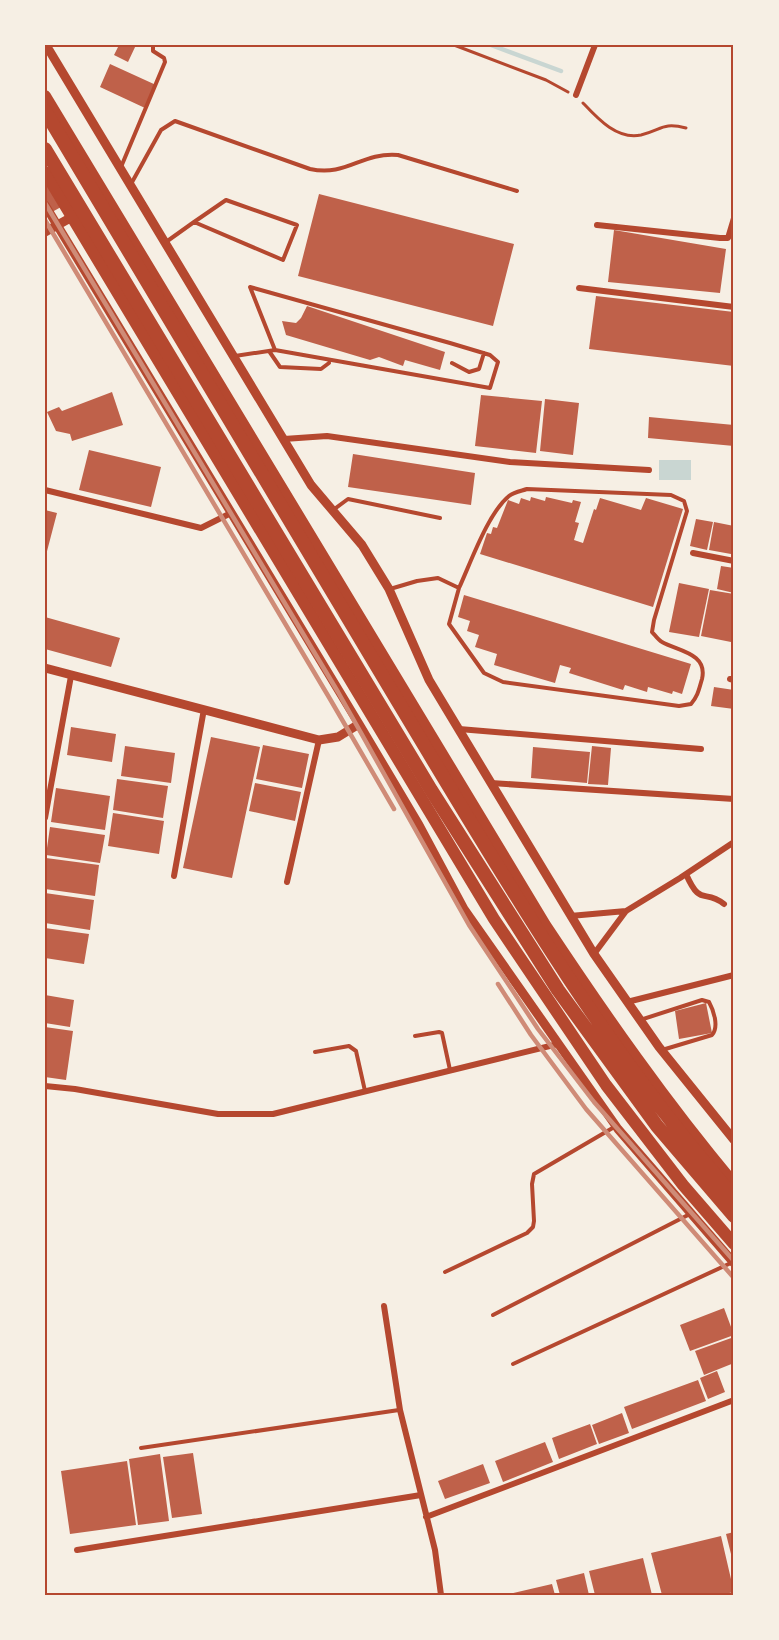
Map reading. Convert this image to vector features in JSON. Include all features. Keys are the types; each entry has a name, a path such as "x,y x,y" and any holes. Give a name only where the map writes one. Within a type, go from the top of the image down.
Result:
{"highway":[{"path":"45,96 544,925 615,1030 700,1143 734,1184"},
{"path":"45,111 516,895 601,1028 692,1149 734,1197"},
{"path":"45,149 431,790 558,990 657,1126 734,1216"},
{"path":"45,172 494,919 606,1085 683,1185 734,1244"}],"street":[{"path":"46,45 311,485 362,544 389,589 429,680 570,916 661,1050 734,1140"},
{"path":"576,95 595,45"},
{"path":"45,205 359,724 419,825 464,909 616,1126 734,1262"},
{"path":"45,232 72,217"},
{"path":"597,225 728,238 734,218"},
{"path":"579,288 734,307"},
{"path":"284,439 327,436 510,462 650,470"},
{"path":"45,490 201,528 231,513"},
{"path":"693,553 734,561"},
{"path":"45,668 320,740 338,737 359,724"},
{"path":"45,818 71,676"},
{"path":"174,876 204,710"},
{"path":"458,729 701,749"},
{"path":"287,882 320,740"},
{"path":"490,783 734,799"},
{"path":"594,954 626,911 734,842"},
{"path":"686,874 693,891 699,896 724,904"},
{"path":"570,916 626,911"},
{"path":"627,1002 734,975"},
{"path":"45,1086 75,1089 218,1114 273,1114 558,1044"},
{"path":"384,1306 400,1410 435,1550 441,1595"},
{"path":"426,1517 734,1400"},
{"path":"77,1550 420,1495"}],"lane":[{"path":"120,168 165,62 164,58 153,51 153,45"},
{"path":"130,185 161,130 175,121 324,172 338,171 383,154 398,155 517,191"},
{"path":"165,242 194,222 226,200 297,225 283,260 194,222"},
{"path":"234,356 275,350 490,388 498,362 484,353 250,287 275,350"},
{"path":"269,351 280,367 321,369 329,363"},
{"path":"452,363 469,372 479,369 484,353"},
{"path":"527,489 671,495 684,501 687,511 652,632 660,641 691,653 700,663 703,673 698,696 691,704 679,706 504,682 484,673 449,624 459,588 486,529 501,503 512,493 527,489"},
{"path":"332,510 348,500 440,518"},
{"path":"389,589 438,578 459,588"},
{"path":"640,1020 702,1000 709,1002 716,1025 715,1032 712,1035 661,1050"},
{"path":"415,1036 442,1033 450,1070"},
{"path":"315,1052 352,1047 356,1051 365,1091"},
{"path":"445,1272 527,1233 533,1227 534,1221 532,1184 534,1174 616,1126"},
{"path":"494,1315 691,1213"},
{"path":"513,1364 734,1262"},
{"path":"141,1448 400,1410"}],"path":[{"path":"454,45 546,80 576,95 603,124 621,134 640,135 671,124 686,128"}],"shaded area":[{"path":"659,460 691,460 691,480 659,480"}],"building":[{"path":"119,45 136,45 128,62 114,55"},
{"path":"110,64 156,85 145,108 100,87"},
{"path":"45,180 61,207 45,216"},
{"path":"319,194 514,244 493,326 298,276"},
{"path":"614,230 726,249 720,293 608,282"},
{"path":"596,296 734,312 734,366 589,349"},
{"path":"307,306 445,352 440,370 405,360 403,366 379,357 370,360 286,335 282,321 296,323"},
{"path":"112,392 123,425 72,441 70,434 56,431 47,412 59,407 62,411"},
{"path":"481,395 542,401 536,453 475,446"},
{"path":"545,399 579,403 573,455 540,451"},
{"path":"649,417 734,425 734,446 648,438"},
{"path":"89,450 161,467 151,507 79,490"},
{"path":"353,454 475,473 471,505 348,487"},
{"path":"531,497 545,501 546,497 572,503 573,500 581,502 575,522 579,523 574,540 583,543 600,498 641,510 646,498 683,509 653,607 480,554 487,533 491,534 493,527 497,528 508,500 519,504 521,498 530,501"},
{"path":"45,510 57,513 46,555 45,555"},
{"path":"696,519 713,522 707,550 690,546"},
{"path":"714,522 734,526 731,554 709,550"},
{"path":"721,566 734,568 734,593 717,589"},
{"path":"679,583 709,589 699,637 669,632"},
{"path":"710,590 734,594 734,625 731,642 701,636"},
{"path":"464,595 691,664 682,694 673,691 672,694 648,687 647,692 625,685 623,690 569,673 571,668 560,665 555,683 494,665 497,654 475,647 479,635 467,631 470,621 458,617"},
{"path":"45,617 120,638 111,667 45,649"},
{"path":"714,687 734,690 734,709 711,706"},
{"path":"71,727 116,734 112,762 67,755"},
{"path":"211,737 260,747 232,878 183,868"},
{"path":"263,745 309,754 302,788 256,779"},
{"path":"125,746 175,753 171,783 121,776"},
{"path":"592,746 611,748 608,785 588,784"},
{"path":"533,747 590,752 587,783 531,778"},
{"path":"117,779 168,786 163,818 113,810"},
{"path":"255,783 301,792 295,821 249,811"},
{"path":"56,788 110,796 105,830 51,822"},
{"path":"113,813 164,821 159,854 108,846"},
{"path":"50,827 105,835 100,863 46,855"},
{"path":"46,858 99,865 95,896 45,889"},
{"path":"45,893 94,900 90,930 45,923"},
{"path":"45,928 89,934 84,964 45,958"},
{"path":"45,995 74,1000 70,1027 45,1023"},
{"path":"706,1003 712,1033 679,1039 675,1011"},
{"path":"45,1027 73,1031 66,1080 45,1077"},
{"path":"724,1308 734,1335 690,1351 680,1325"},
{"path":"734,1337 734,1363 704,1375 695,1351"},
{"path":"717,1371 725,1392 708,1399 700,1378"},
{"path":"698,1380 706,1401 632,1429 624,1407"},
{"path":"622,1413 629,1433 599,1444 592,1425"},
{"path":"590,1424 597,1444 559,1459 552,1438"},
{"path":"545,1442 553,1462 503,1482 495,1461"},
{"path":"193,1453 202,1514 172,1518 163,1457"},
{"path":"160,1454 169,1521 138,1525 129,1459"},
{"path":"127,1461 136,1525 70,1534 61,1471"},
{"path":"483,1464 490,1483 445,1499 438,1481"},
{"path":"734,1532 734,1562 733,1562 726,1534"},
{"path":"721,1536 734,1592 720,1595 662,1595 651,1553"},
{"path":"643,1558 652,1595 595,1595 589,1571"},
{"path":"584,1573 589,1595 560,1595 556,1580"},
{"path":"552,1584 555,1595 509,1595 509,1594"}],"waterway":[{"path":"491,45 561,71"}],"railway":[{"path":"45,203 338,692 469,925 538,1029 594,1102 734,1261"},
{"path":"45,220 394,809"},
{"path":"498,984 531,1035 586,1109 734,1278"}]}
